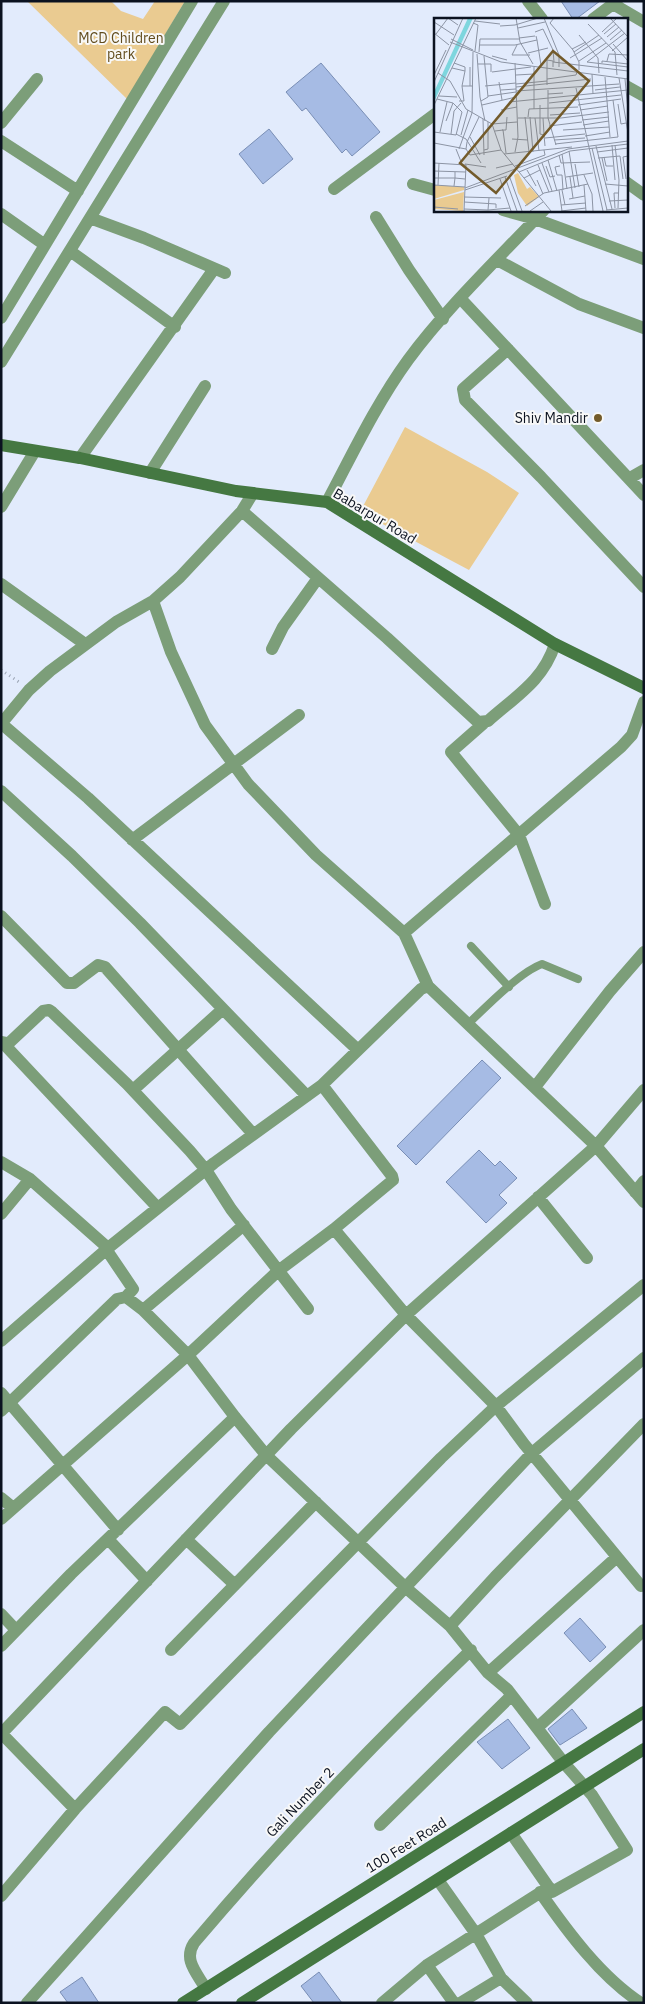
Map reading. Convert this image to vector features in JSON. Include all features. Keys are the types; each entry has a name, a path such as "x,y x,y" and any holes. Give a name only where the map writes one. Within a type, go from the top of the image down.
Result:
{"main road":[{"name":"Babarpur Road","path":"1,445 80,458 236,491 327,502 555,644 644,688"},
{"name":"100 Feet Road","path":"186,2002 644,1712"},
{"path":"242,2003 511,1834 584,1785 644,1749"}],"street":[{"path":"1,318 192,1"},
{"path":"1,362 224,1"},
{"path":"528,1 541,18"},
{"path":"594,18 615,3 644,22"},
{"path":"1,123 37,79"},
{"path":"628,87 644,96"},
{"path":"334,189 434,115"},
{"path":"1,141 78,190"},
{"path":"628,183 644,195"},
{"path":"412,184 434,190"},
{"path":"510,211 539,215 644,259"},
{"path":"1,214 45,245"},
{"path":"327,502 381,402 408,360 442,319 539,215"},
{"path":"376,217 442,319"},
{"path":"80,458 175,327 220,271 144,238 90,218"},
{"path":"70,251 175,327"},
{"path":"497,260 579,304 644,328"},
{"path":"461,299 644,494"},
{"path":"508,349 464,389 465,400 541,477 644,587"},
{"path":"150,473 205,386"},
{"path":"1,507 35,451"},
{"path":"630,478 644,470"},
{"path":"253,493 242,511 180,577 154,601 116,622 43,677 2,724 88,798 358,1050"},
{"path":"242,511 387,638 474,720 484,723"},
{"path":"272,649 283,627 318,578"},
{"path":"1,584 85,644"},
{"path":"154,601 160,624 205,725 232,764 254,791 316,855 404,933 428,986 596,1146 639,1197"},
{"path":"545,904 519,835 451,752 536,679 544,669 555,644"},
{"path":"404,933 622,748 632,735 644,702"},
{"path":"132,840 298,715"},
{"path":"1,791 78,862 307,1096"},
{"path":"1,916 67,983 74,983 98,965 105,967 253,1134"},
{"path":"535,1086 610,991 644,952"},
{"path":"1,1341 107,1249 158,1208 253,1134 322,1084 421,988 428,986"},
{"path":"133,1090 223,1009"},
{"path":"2,1043 10,1042 43,1012 49,1010 165,1122 206,1170 219,1192 308,1309"},
{"path":"2,1043 158,1208"},
{"path":"1,1518 188,1355 278,1271 334,1229 393,1180 392,1176 322,1084"},
{"path":"75,1808 1,1734 266,1455 406,1315 596,1146 644,1090"},
{"path":"1,1162 30,1179 107,1249 133,1289 126,1297 117,1299 6,1407"},
{"path":"1,1214 30,1179"},
{"path":"639,1197 644,1181"},
{"path":"538,1197 587,1258"},
{"path":"144,1310 244,1225"},
{"path":"334,1229 406,1315 496,1406 532,1453 643,1586"},
{"path":"1,1896 75,1808 165,1712 180,1724 441,1458 496,1406 644,1284"},
{"path":"126,1297 144,1310 188,1355 234,1418 266,1455 450,1626 488,1673 507,1689 564,1763 584,1785 627,1850 552,1892 545,1890 427,1964 382,2003"},
{"path":"27,2003 210,1797 405,1586 532,1453 644,1358"},
{"path":"1,1393 6,1407 62,1464 118,1530"},
{"path":"1,1646 108,1539 234,1418"},
{"path":"450,1626 644,1424"},
{"path":"1,1498 12,1507"},
{"path":"171,1650 316,1502"},
{"path":"108,1539 147,1581"},
{"path":"186,1539 235,1585"},
{"path":"488,1673 617,1557"},
{"path":"1,1614 16,1630"},
{"path":"538,1727 644,1630"},
{"name":"Gali Number 2","path":"206,1989 188,1959 188,1952 194,1943 262,1864 326,1796 415,1704 471,1650"},
{"path":"380,1826 511,1696"},
{"path":"511,1834 545,1890 588,1954 629,1995 641,2003"},
{"path":"438,1880 476,1934 501,1978 527,2003"},
{"path":"427,1964 454,2003"},
{"path":"460,2003 501,1978"}],"lane":[{"path":"471,946 509,987"},
{"path":"469,1023 521,977 542,964 578,979"}],"green space":[{"name":"MCD Children park","path":"27,1 111,1 121,11 143,19 155,1 185,1 127,99"},
{"path":"405,427 487,472 519,493 469,570 360,512"}],"building":[{"path":"561,1 600,1 577,18 572,18"},
{"path":"321,63 380,132 352,156 346,149 342,153 306,108 302,111 286,92"},
{"path":"269,129 293,159 263,184 239,154"},
{"path":"482,1060 501,1078 416,1165 397,1146"},
{"path":"479,1150 495,1166 500,1161 517,1178 499,1195 507,1203 486,1223 446,1182"},
{"path":"580,1618 606,1647 590,1662 564,1633"},
{"path":"572,1709 587,1728 560,1745 548,1729"},
{"path":"508,1719 530,1748 502,1769 477,1742"},
{"path":"319,1972 342,2003 314,2003 301,1986"},
{"path":"82,1977 99,2003 68,2003 60,1992"}],"place":[{"name":"Shiv Mandir","path":"598,418"}]}
